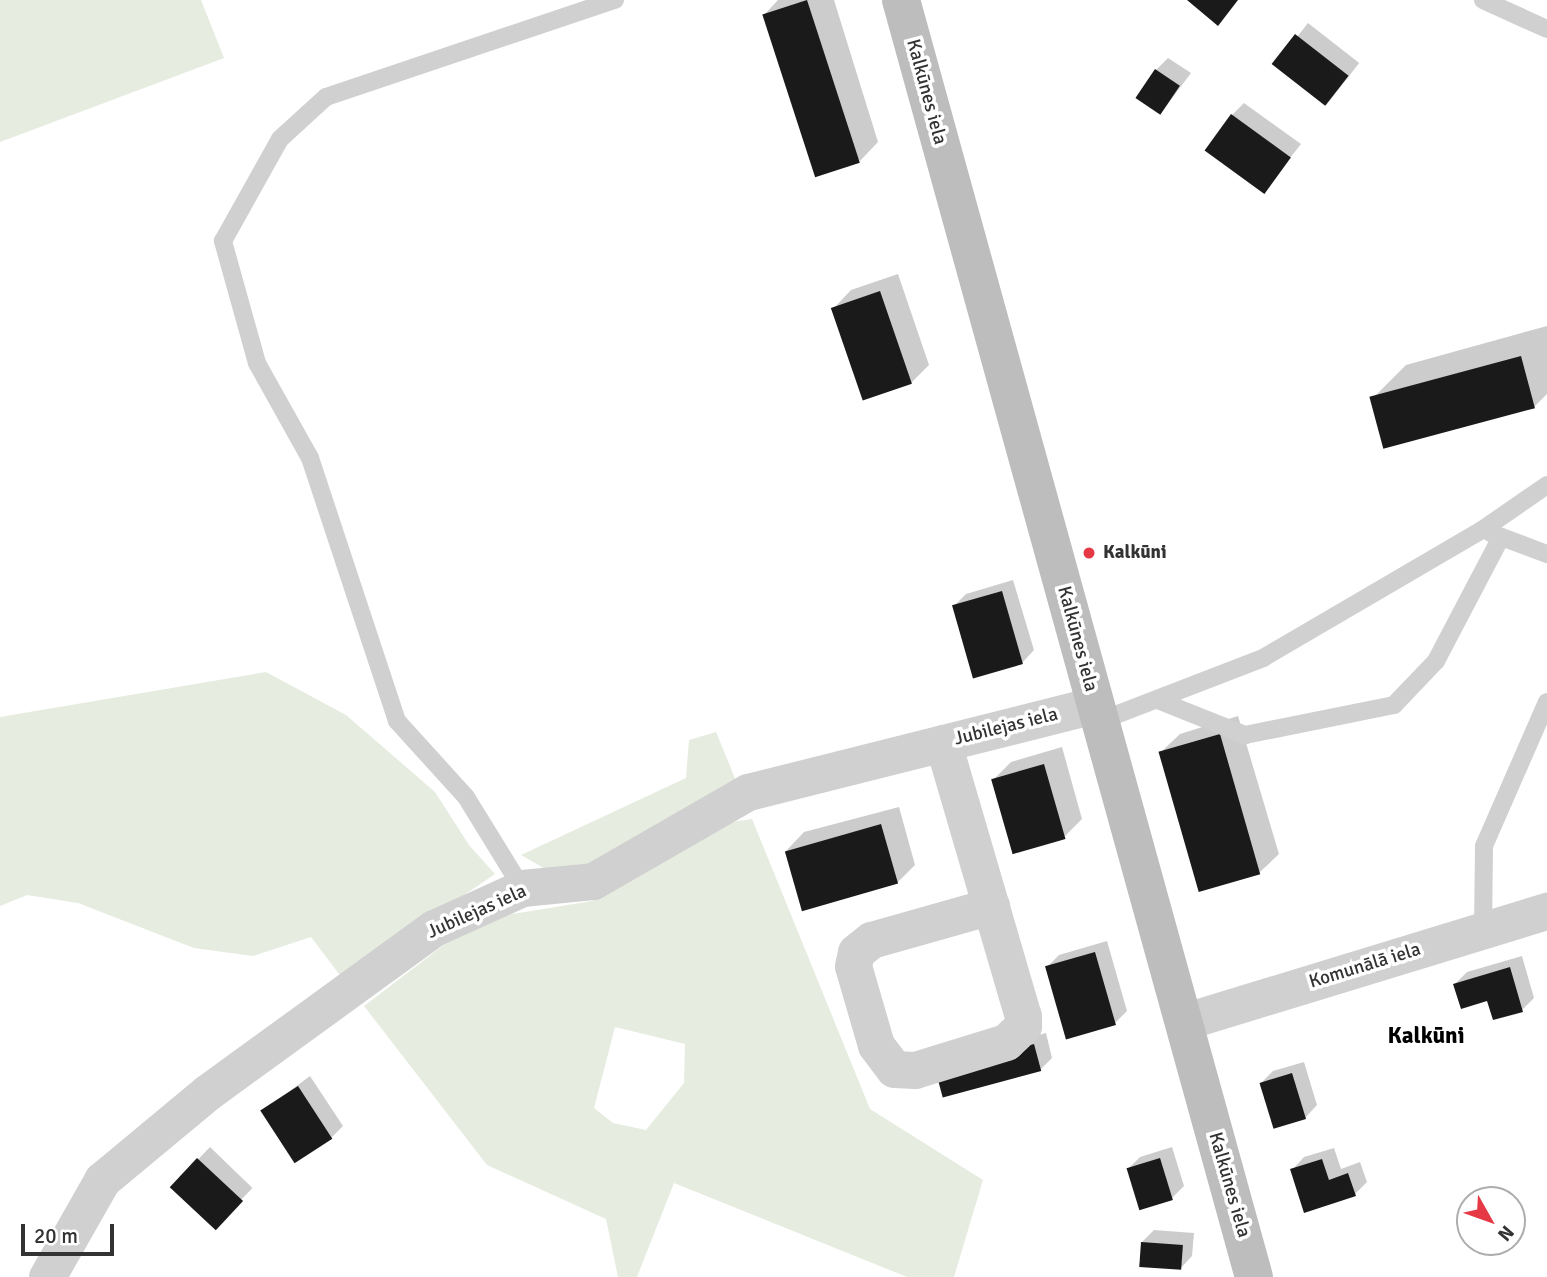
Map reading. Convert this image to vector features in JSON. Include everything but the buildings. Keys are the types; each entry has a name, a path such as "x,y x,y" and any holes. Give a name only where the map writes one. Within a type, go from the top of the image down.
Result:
{"main road":[{"name":"Kalkūnes iela","path":"901,0 1254,1277"}],"street":[{"name":"Jubilejas iela","path":"47,1277 102,1180 208,1092 434,928 522,888 593,881 748,792 943,743 1098,713"},
{"path":"943,743 991,906 1023,1026 1006,1042 915,1070 894,1069 876,1045 853,966 856,952 871,940 991,906"},
{"name":"Komunālā iela","path":"1184,1022 1547,911"}],"lane":[{"path":"522,888 466,797 397,721 310,458 257,363 223,241 280,139 326,97 615,0"},
{"path":"1483,0 1547,29"},
{"path":"1098,713 1160,701 1263,658 1482,530 1547,485"},
{"path":"1482,530 1547,554"},
{"path":"1160,701 1245,735 1394,705 1436,661 1501,537"},
{"path":"1483,930 1484,846 1547,702"}],"shaded area":[{"path":"0,0 201,0 224,58 0,142"},
{"path":"266,672 346,715 435,792 469,845 495,874 342,978 311,937 253,956 194,948 78,903 27,895 0,906 0,717"},
{"path":"716,732 739,788 563,879 521,855 686,778 689,740"},
{"path":"752,819 870,1109 983,1180 954,1277 907,1277 674,1183 637,1277 618,1277 606,1219 487,1165 364,1006 449,941 500,916 592,901 732,822","holes":["615,1027 685,1044 684,1083 646,1130 613,1123 594,1108"]}],"place":[{"name":"Kalkūni","path":"1089,553"}],"district":[{"name":"Kalkūni","path":"1426,1036"}]}
